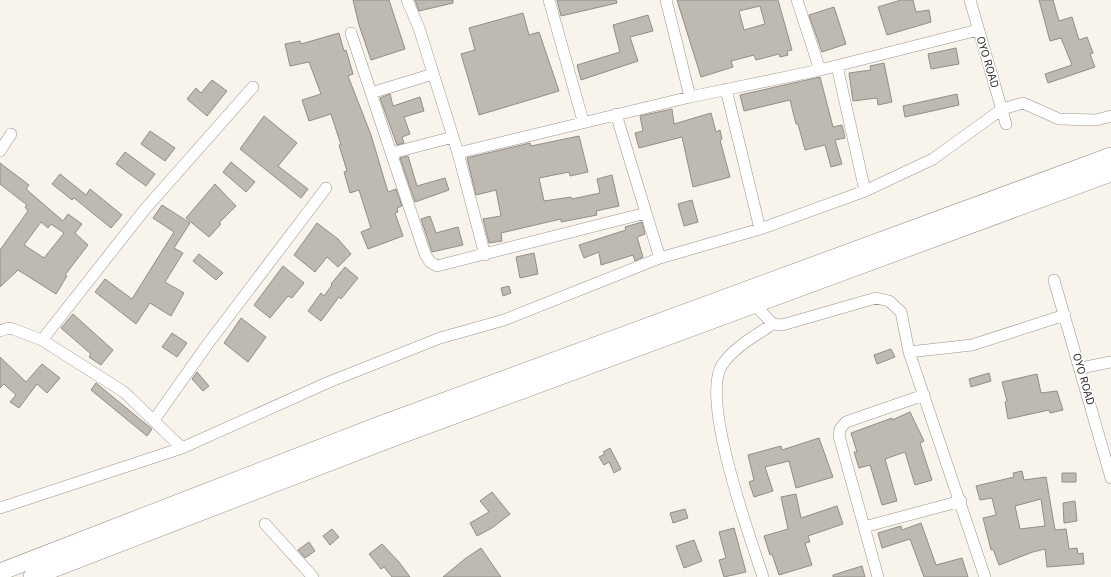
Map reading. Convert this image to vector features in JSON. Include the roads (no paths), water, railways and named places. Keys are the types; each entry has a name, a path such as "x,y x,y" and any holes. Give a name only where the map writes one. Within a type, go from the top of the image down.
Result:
{"highway":[{"path":"0,572 377,426 1111,156"},
{"path":"32,577 395,437 1111,173"}],"street":[{"path":"407,0 419,28 458,153 485,255"},
{"path":"549,0 582,121"},
{"path":"666,0 690,97"},
{"path":"797,0 820,70"},
{"name":"OYO ROAD","path":"970,0 1006,124"},
{"path":"458,153 582,121 820,70 978,30"},
{"path":"351,33 425,254 430,262 437,266 646,213"},
{"path":"837,66 864,190"},
{"path":"371,93 433,74"},
{"path":"42,340 146,208 253,87"},
{"path":"726,89 760,229"},
{"path":"0,508 182,448 329,382 440,338 504,320 660,258 760,229 864,190 933,159 1002,109 1023,103 1059,119 1096,120 1111,116"},
{"path":"616,114 660,258"},
{"path":"0,151 11,134"},
{"path":"392,153 453,137"},
{"path":"154,420 207,345 326,188"},
{"name":"OYO ROAD","path":"1054,280 1081,368 1111,478"},
{"path":"754,305 773,324 782,325 876,298 889,301 901,312 909,352 961,501 985,577"},
{"path":"909,352 972,345 1065,315"},
{"path":"762,577 728,462 716,402 721,367 736,349 773,324"},
{"path":"0,331 8,328 13,329 42,340 124,392 182,448"},
{"path":"1081,368 1111,362"},
{"path":"878,577 839,436 840,429 846,422 924,395"},
{"path":"864,527 961,501"},
{"path":"265,524 313,577"}]}
